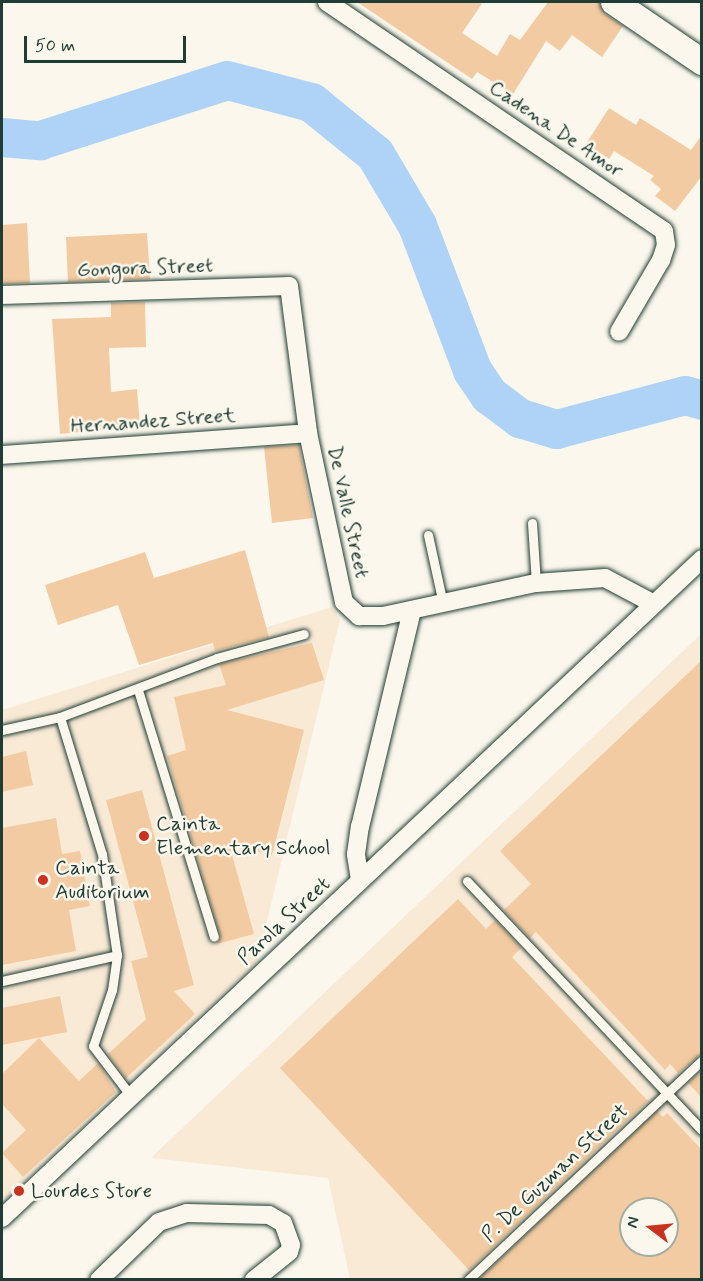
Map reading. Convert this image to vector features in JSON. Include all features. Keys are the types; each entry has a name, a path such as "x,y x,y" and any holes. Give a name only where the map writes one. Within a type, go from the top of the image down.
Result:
{"street":[{"name":"Cadena De Amor","path":"327,2 664,231 661,260 619,332"},
{"path":"614,2 702,62"},
{"name":"Gongora Street","path":"2,295 289,285"},
{"name":"De Valle Street","path":"289,285 308,433 344,602 358,616 412,610 536,583 605,578 654,603"},
{"name":"Hernandez Street","path":"2,455 308,433"},
{"name":"Parola Street","path":"2,1218 702,559"},
{"path":"360,880 356,854 360,827 412,610"},
{"path":"99,1280 159,1222 187,1213 269,1215 284,1223 289,1252 254,1280"}],"lane":[{"path":"532,523 536,583"},
{"path":"428,536 442,604"},
{"path":"2,730 60,717 138,690 217,658 304,634"},
{"path":"138,690 214,938"},
{"path":"60,717 102,854 117,955 112,990 93,1046 131,1096"},
{"path":"467,881 702,1130"},
{"path":"2,981 117,955"},
{"name":"P. De Guzman Street","path":"468,1280 702,1060"}],"shaded area":[{"name":"Cainta Elementary School","path":"332,607 340,620 257,962 7,1198 2,1198 2,710"},
{"path":"701,634 701,1279 350,1279 328,1178 151,1158"}],"building":[{"path":"357,2 483,2 462,33 497,56 510,34 520,40 548,2 599,2 605,14 623,26 602,57 572,35 560,51 546,41 513,94 477,72 472,79"},
{"path":"609,108 636,125 640,118 691,150 702,135 702,176 675,211 655,196 661,189 650,180 654,176 614,151 609,159 586,144"},
{"path":"27,223 30,283 2,284 2,225"},
{"path":"147,233 150,279 68,282 66,237"},
{"path":"145,302 146,347 109,348 111,392 137,389 140,426 60,434 52,319 111,317 111,303"},
{"path":"299,445 313,518 272,523 264,447"},
{"path":"245,550 269,637 215,651 213,643 139,665 118,605 58,625 45,585 145,552 154,578"},
{"path":"312,643 324,680 227,710 304,730 272,855 229,844 254,934 217,944 220,935 167,756 186,750 174,697 226,685 219,664"},
{"path":"702,660 702,1053 678,1073 670,1064 665,1070 536,932 530,938 504,910 531,884 500,851"},
{"path":"26,751 33,785 2,792 2,757"},
{"path":"142,790 194,985 174,991 195,1014 126,1078 108,1054 146,1019 131,961 148,957 106,800"},
{"name":"Cainta Auditorium","path":"56,818 62,854 80,851 90,906 69,910 76,951 2,965 2,828"},
{"path":"458,899 486,929 495,920 521,948 512,957 648,1101 469,1270 280,1068"},
{"path":"60,996 67,1032 2,1045 2,1008"},
{"path":"39,1038 79,1081 98,1063 116,1092 23,1177 2,1153 26,1130 2,1104 2,1074"},
{"path":"702,1070 702,1098 688,1083"},
{"path":"657,1111 663,1117 667,1113 702,1150 702,1280 478,1280"}],"waterway":[{"path":"2,137 40,140 227,80 311,102 375,154 417,225 472,370 489,395 520,418 556,429 685,395 702,400"}],"place":[{"name":"Cainta Elementary School","path":"144,836"},
{"name":"Cainta Auditorium","path":"43,880"},
{"name":"Lourdes Store","path":"19,1191"}]}
